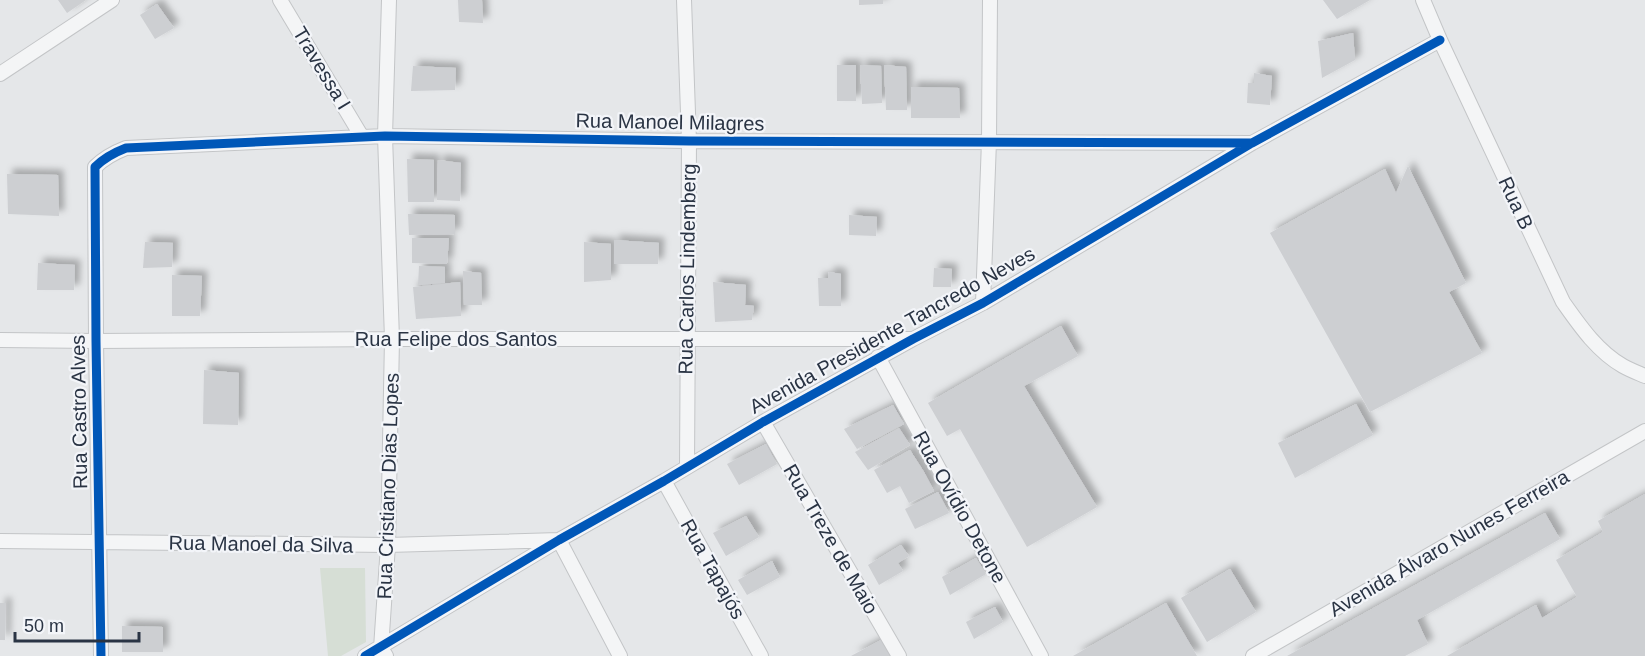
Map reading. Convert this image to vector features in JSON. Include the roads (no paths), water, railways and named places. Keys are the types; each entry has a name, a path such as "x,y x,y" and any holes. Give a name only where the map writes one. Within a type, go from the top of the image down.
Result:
{"street":[{"path":"0,74 112,0"},
{"name":"Travessa I","path":"280,0 362,137"},
{"name":"Rua Cristiano Dias Lopes","path":"384,652 392,339 385,136 389,0"},
{"name":"Rua Carlos Lindemberg","path":"684,0 689,141 687,467"},
{"path":"983,303 989,141 990,0"},
{"name":"Rua B","path":"1423,0 1563,303 1602,351 1622,366 1645,376"},
{"name":"Avenida Presidente Tancredo Neves","path":"365,656 384,652 559,540 878,357 983,303 1251,143 1440,40"},
{"name":"Rua Manoel Milagres","path":"95,167 104,158 126,148 385,136 689,141 1251,143"},
{"name":"Rua Castro Alves","path":"95,167 101,656"},
{"name":"Rua Felipe dos Santos","path":"0,340 913,339"},
{"name":"Rua Ovídio Detone","path":"878,357 1041,656"},
{"name":"Rua Treze de Maio","path":"763,422 899,656"},
{"name":"Avenida Álvaro Nunes Ferreira","path":"1253,656 1645,431"},
{"name":"Rua Tapajós","path":"664,481 761,656"},
{"path":"559,540 615,654"},
{"name":"Rua Manoel da Silva","path":"0,541 388,545 559,540"}]}
